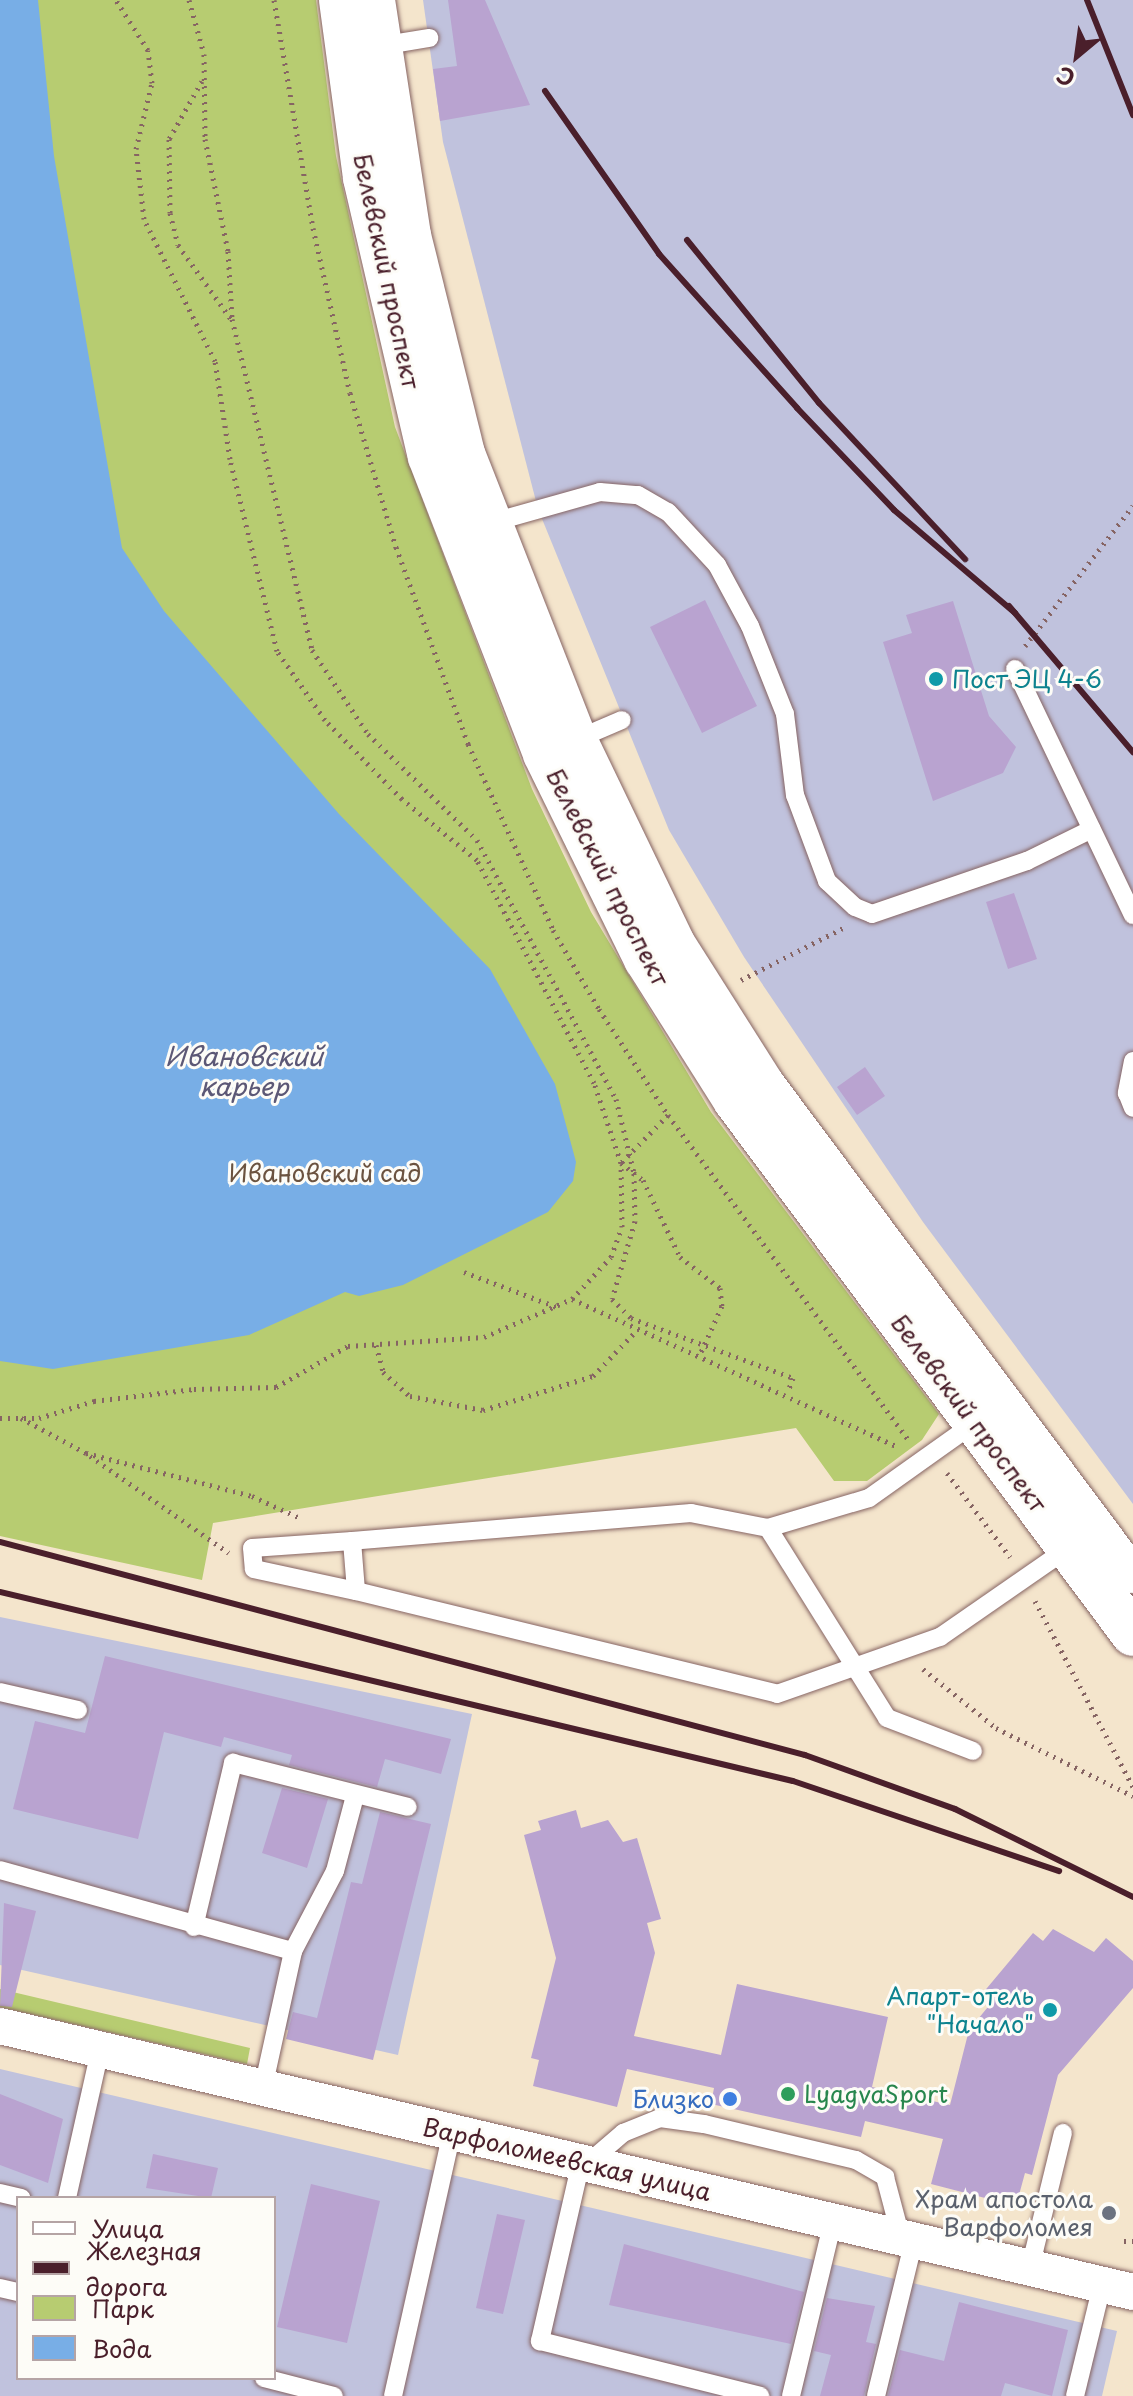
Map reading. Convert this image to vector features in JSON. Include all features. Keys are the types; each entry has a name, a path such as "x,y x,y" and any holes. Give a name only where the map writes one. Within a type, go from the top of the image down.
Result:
{"street":[{"name":"Белевский проспект","path":"341,0 364,48 400,339 562,746 680,1018 976,1422 1084,1537 1133,1575"},
{"name":"Белевский проспект","path":"364,48 377,0"},
{"name":"Белевский проспект","path":"562,746 711,998 799,1132 1084,1537 1133,1634"},
{"name":"Варфоломеевская улица","path":"0,2026 1117,2288"}],"lane":[{"path":"364,48 429,38"},
{"path":"474,528 600,492 638,495 668,512 717,565 750,626 785,714 795,795 827,881 872,914 1027,861 1092,829"},
{"path":"1015,669 1133,915"},
{"path":"562,746 622,720"},
{"path":"1133,1061 1127,1093 1133,1108"},
{"path":"976,1422 869,1498 768,1528 691,1513 252,1548 254,1569 777,1694 902,1655 1025,1581 1084,1537"},
{"path":"768,1528 854,1670 887,1718 973,1751"},
{"path":"352,1541 356,1591"},
{"path":"0,1692 78,1710"},
{"path":"194,1927 233,1763 408,1807"},
{"path":"263,2088 293,1951 335,1871 355,1796"},
{"path":"0,1870 194,1927 293,1951"},
{"path":"67,2196 100,2050"},
{"path":"760,2396 540,2341 584,2163 623,2133 660,2118 704,2124 856,2160 885,2177 898,2203 908,2239 876,2396"},
{"path":"393,2396 452,2132"},
{"path":"1030,2268 1063,2133"},
{"path":"791,2396 833,2221"},
{"path":"1075,2396 1117,2288"},
{"path":"272,2380 334,2396"}],"path":[{"path":"0,1418 20,1418 129,1396 276,1387 335,1350 376,1345 453,1344 558,1307 572,1299 611,1257 622,1227 621,1163 594,1083 477,860 345,741 277,651 230,459 215,361 144,219 136,149 152,83 148,50 116,0"},
{"path":"189,0 204,79 232,319 312,650 368,734 477,840 616,1099 634,1173 634,1233 612,1299 631,1318 705,1342 793,1378 788,1391"},
{"path":"204,79 169,139 170,213 178,245 232,319"},
{"path":"1015,669 1032,629 1133,506"},
{"path":"711,998 872,914"},
{"path":"621,1163 668,1115"},
{"path":"621,1163 634,1173 680,1257 720,1288 722,1306 700,1354"},
{"path":"464,1272 558,1307"},
{"path":"572,1299 635,1332 700,1354 889,1437 919,1462 960,1485 1025,1581 1133,1787"},
{"path":"376,1345 383,1372 410,1396 483,1410 593,1376 635,1332"},
{"path":"20,1418 86,1453 254,1569"},
{"path":"86,1453 252,1496 352,1541"},
{"path":"902,1655 996,1728 1133,1796"},
{"path":"1124,2241 1133,2241"}],"shaded area":[{"path":"423,0 1133,0 1133,1504 923,1222 744,957 669,830 538,509 443,142"},
{"path":"0,1617 472,1714 398,2055 0,1965"},
{"path":"0,2069 1117,2331 1102,2396 0,2396"}],"green space":[{"name":"Ивановский сад","path":"0,0 316,0 336,156 395,427 532,789 591,912 711,1112 939,1414 922,1440 867,1481 834,1481 796,1428 213,1523 202,1580 0,1536"},
{"path":"0,1989 250,2048 247,2064 0,2007"}],"water":[{"name":"Ивановский карьер","path":"0,0 38,0 54,156 122,548 164,611 339,814 490,969 555,1084 576,1162 573,1181 548,1212 403,1285 359,1296 345,1292 249,1335 53,1369 0,1361"}],"building":[{"path":"448,0 485,0 530,105 440,121 433,69 457,66"},
{"path":"705,600 757,706 702,733 650,627"},
{"name":"Пост ЭЦ 4-6","path":"953,601 989,716 1016,747 1003,773 933,801 883,642 912,633 906,615"},
{"path":"1014,893 1037,959 1008,969 986,902"},
{"path":"865,1067 885,1096 857,1115 837,1087"},
{"path":"105,1656 451,1739 441,1774 385,1759 377,1787 289,1765 292,1755 224,1737 221,1747 164,1732 138,1839 13,1809 35,1721 85,1733"},
{"path":"282,1788 328,1799 307,1868 262,1853"},
{"name":"Апарт-отель \"Начало\"","path":"576,1810 581,1828 608,1820 623,1842 637,1838 661,1919 647,1923 655,1953 634,2036 721,2055 737,1984 888,2017 872,2087 950,2105 969,2030 992,2002 982,1994 1033,1933 1043,1941 1053,1929 1094,1952 1106,1938 1133,1961 1133,1988 1058,2075 1032,2175 1025,2173 1016,2206 931,2184 943,2139 865,2121 861,2137 711,2104 714,2088 627,2069 617,2107 533,2086 539,2060 531,2058 556,1958 524,1835 541,1830 538,1821"},
{"path":"380,1812 431,1824 373,2060 286,2039 293,2012 317,2018 351,1882 362,1884"},
{"path":"4,1903 36,1911 12,2007 0,2006"},
{"path":"0,2094 63,2119 48,2183 0,2165"},
{"path":"153,2154 218,2168 211,2196 146,2188"},
{"path":"311,2184 380,2201 347,2343 277,2327"},
{"path":"497,2214 525,2220 503,2314 476,2308"},
{"path":"624,2244 804,2292 791,2344 609,2305"},
{"path":"827,2298 875,2306 866,2342 876,2344 864,2396 820,2396 831,2355 814,2351"},
{"path":"959,2302 1068,2330 1052,2396 1005,2383 1001,2396 888,2396 900,2350 944,2361"}],"railway":[{"path":"1087,0 1133,115"},
{"path":"545,91 659,254 797,408 894,510 1015,613"},
{"path":"687,240 819,403 965,559"},
{"path":"1009,606 1133,752"},
{"path":"0,1542 805,1755 955,1809 1133,1897"},
{"path":"0,1592 793,1781 1059,1871"}],"place":[{"name":"Пост ЭЦ 4-6","path":"936,679"},
{"name":"Апарт-отель \"Начало\"","path":"1050,2010"},
{"name":"LyagvaSport","path":"788,2094"},
{"name":"Близко","path":"730,2099"},
{"name":"Храм апостола Варфоломея","path":"1109,2213"}]}
